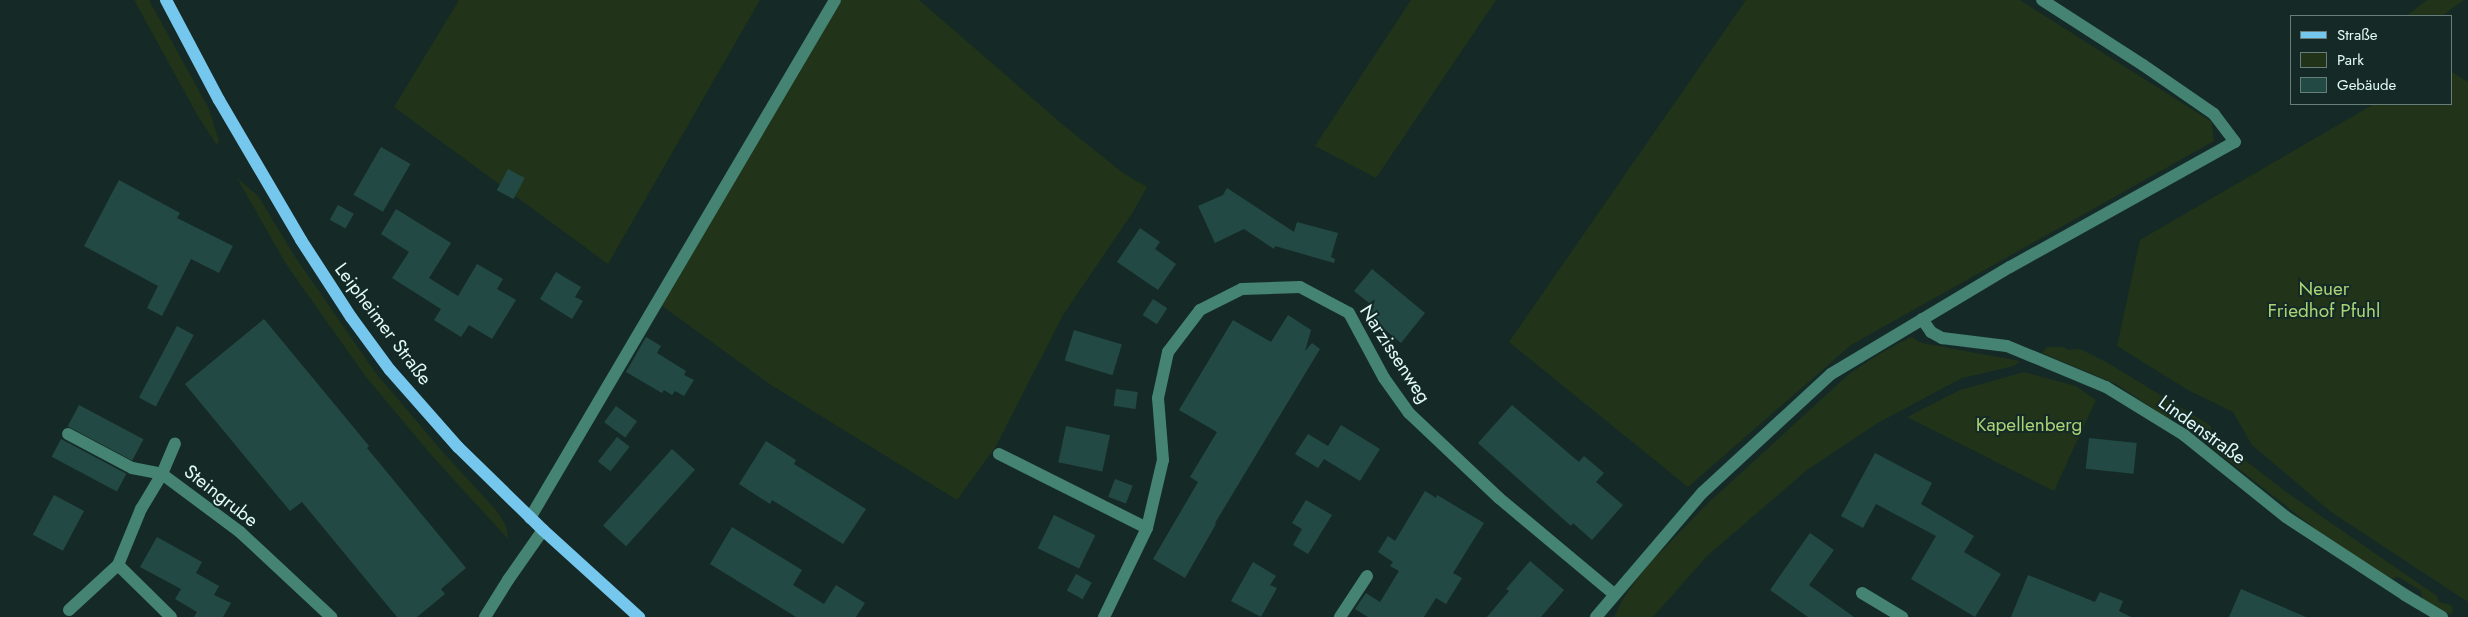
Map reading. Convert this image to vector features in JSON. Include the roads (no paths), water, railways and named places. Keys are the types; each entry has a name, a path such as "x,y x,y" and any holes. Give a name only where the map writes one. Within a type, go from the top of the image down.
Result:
{"main road":[{"name":"Leipheimer Straße","path":"166,0 250,154 301,240 351,317 390,370 452,440 530,518 639,617"}],"street":[{"path":"530,518 835,0"},
{"path":"1596,617 1702,493 1831,374 2010,267 2235,142 2214,114 2143,65 2042,0"},
{"name":"Narzissenweg","path":"1104,617 1147,528 1164,460 1158,398 1168,352 1200,310 1242,289 1300,286 1349,313 1383,376 1409,413 1499,498 1614,594"},
{"name":"Lindenstraße","path":"1922,319 1931,332 1942,338 2007,346 2106,387 2184,435 2286,517 2442,617"},
{"path":"68,434 132,468 162,474 175,444"},
{"path":"999,454 1147,528"},
{"name":"Steingrube","path":"69,610 118,565 141,509 162,474 240,532 331,617"},
{"path":"486,617 508,580 544,530"},
{"path":"118,565 170,617"},
{"path":"1340,617 1367,576"},
{"path":"1862,593 1902,617"}],"park label":[{"name":"Neuer Friedhof Pfuhl","path":"2324,300"},
{"name":"Kapellenberg","path":"2029,425"}]}
